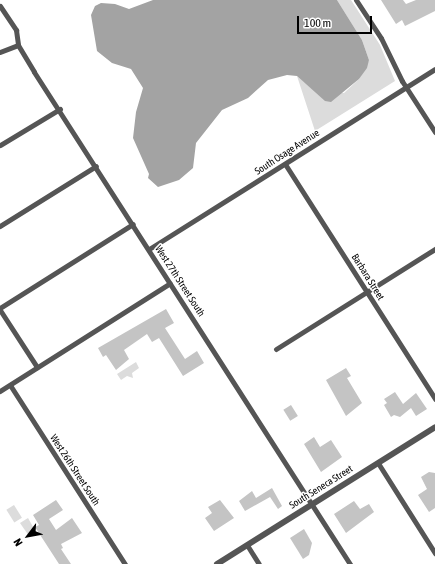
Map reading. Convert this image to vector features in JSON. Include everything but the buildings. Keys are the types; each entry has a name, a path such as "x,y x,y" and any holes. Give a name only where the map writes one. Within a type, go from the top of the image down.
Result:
{"street":[{"path":"356,0 381,38 406,87 435,132"},
{"name":"West 27th Street South","path":"0,6 16,30 18,45 350,564"},
{"path":"0,52 18,45"},
{"name":"South Osage Avenue","path":"149,249 435,69"},
{"path":"0,145 60,109"},
{"name":"Barbara Street","path":"285,164 435,399"},
{"path":"0,226 96,166"},
{"path":"37,367 0,309 133,224"},
{"path":"276,349 435,248"},
{"path":"0,391 170,283"},
{"name":"West 26th Street South","path":"10,384 125,564"},
{"name":"South Seneca Street","path":"218,564 435,428"},
{"path":"378,463 435,553"},
{"path":"247,545 258,564"}],"shaded area":[{"path":"153,0 337,0 362,40 369,60 367,68 359,79 331,102 325,101 297,76 287,75 268,80 248,98 222,110 196,143 193,168 179,180 158,187 148,178 149,174 133,138 136,112 143,88 131,69 112,63 97,51 91,15 95,6 101,3 115,4 129,9"},
{"path":"337,0 351,0 380,45 395,81 315,131 297,76 311,88 344,93 359,79 369,60 362,40"},
{"path":"136,362 139,368 132,373 133,378 127,376 121,380 117,374"},
{"path":"14,505 22,518 14,522 6,510"},
{"path":"28,518 36,532 29,536 20,523"}]}
